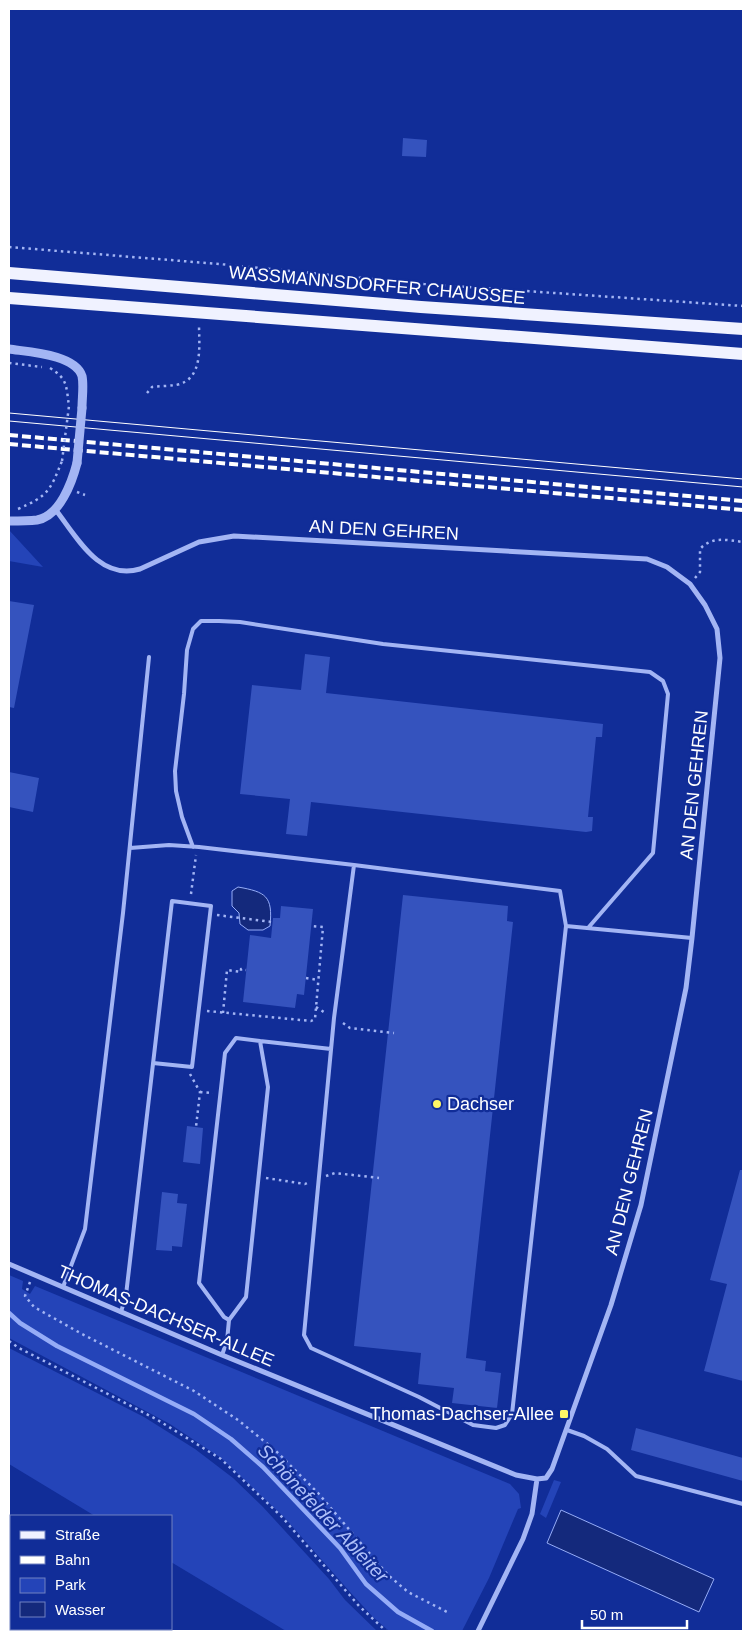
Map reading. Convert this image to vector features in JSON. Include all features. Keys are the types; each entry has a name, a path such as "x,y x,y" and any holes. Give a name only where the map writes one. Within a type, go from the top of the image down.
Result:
{"main road":[{"name":"WASSMANNSDORFER CHAUSSEE","path":"9,273 421,307 743,330"},
{"path":"9,298 743,354"}],"street":[{"path":"9,349 55,356 74,365 82,376 82,408 77,463 70,487 55,509 39,520 9,521"},
{"name":"AN DEN GEHREN","path":"55,509 95,560 108,568 122,572 130,572 199,542 244,536 647,559 666,567 690,584 705,605 717,629 720,658 686,988 641,1205 611,1305 567,1430 552,1469 546,1478 537,1479"},
{"name":"THOMAS-DACHSER-ALLEE","path":"9,1264 222,1355 516,1475 537,1479"},
{"path":"478,1631 523,1539 532,1514 537,1479"}],"lane":[{"path":"195,847 182,817 176,791 175,771 187,650 193,629 201,622 240,622 383,644 650,672 663,681 668,694 653,853 588,928"},
{"path":"63,1287 85,1229 130,848 149,656"},
{"path":"130,848 169,845 195,847 354,865 560,891 566,926 512,1414 505,1425 496,1428 473,1424 420,1397 311,1348 304,1335 334,1018 354,865"},
{"path":"120,1312 126,1294 172,901 211,906 192,1067 154,1063"},
{"path":"566,926 692,938"},
{"path":"229,1320 224,1317 199,1283 225,1053 236,1038 331,1050"},
{"path":"222,1355 227,1341 229,1320 246,1297 268,1087 260,1041"},
{"path":"567,1430 584,1436 607,1449 636,1476 743,1504"}],"path":[{"path":"9,247 219,264 424,284 743,306"},
{"path":"147,393 152,386 178,385 193,376 198,364 200,312"},
{"path":"9,362 49,367 61,375 65,383 69,406 62,461 51,487 36,501 16,510"},
{"path":"690,584 700,572 700,549 705,543 711,540 743,542"},
{"path":"190,903 195,847"},
{"path":"224,915 272,922"},
{"path":"199,1010 311,1021 315,1019 323,927 311,926"},
{"path":"222,1013 227,970 241,972 242,969 246,970"},
{"path":"306,978 318,980"},
{"path":"316,1007 350,1028 394,1033"},
{"path":"186,1066 200,1092 196,1127"},
{"path":"200,1092 220,1093"},
{"path":"27,1289 25,1296 34,1307 82,1334 194,1391 238,1420 275,1450 318,1493 388,1575 408,1592 449,1613"},
{"path":"9,1341 156,1419 221,1460 282,1517 359,1606 386,1631"}],"green space":[{"path":"9,530 43,567 9,561"},
{"path":"9,1275 23,1281 22,1289 30,1294 35,1286 510,1484 519,1494 521,1508 518,1509 489,1578 462,1631 389,1631 373,1617 284,1517 221,1458 170,1424 9,1338"},
{"path":"9,1348 144,1417 195,1449 233,1478 263,1507 329,1579 345,1600 377,1631 286,1631 172,1563 172,1515 93,1515 9,1464"},
{"path":"554,1480 561,1482 546,1518 540,1514"}],"water":[{"path":"238,887 255,891 266,897 270,908 270,926 263,930 248,930 240,924 239,913 232,906 232,891"},
{"path":"561,1510 714,1579 699,1612 547,1543"}],"building":[{"path":"403,138 427,140 426,157 402,156"},
{"path":"9,601 34,605 14,708 9,707"},
{"path":"305,654 330,657 326,693 603,724 602,737 596,737 588,817 593,817 592,831 586,832 311,802 307,836 286,834 290,799 240,794 252,685 301,690"},
{"path":"9,772 39,778 33,812 9,807"},
{"name":"Dachser","path":"403,895 508,906 507,921 513,922 466,1358 486,1361 485,1371 501,1373 497,1408 452,1403 454,1388 418,1384 421,1353 354,1346"},
{"path":"281,906 313,909 304,995 297,994 295,1008 243,1002 250,935 271,938 273,918 280,918"},
{"path":"187,1126 203,1128 200,1164 183,1162"},
{"path":"740,1170 743,1170 743,1381 704,1371 727,1284 710,1280"},
{"path":"162,1192 178,1194 177,1203 187,1204 182,1247 172,1246 172,1251 156,1250"},
{"path":"636,1428 743,1458 743,1481 631,1450"}],"waterway":[{"name":"Schönefelder Ableiter","path":"9,1313 20,1323 57,1346 194,1414 231,1439 263,1467 340,1548 366,1584 398,1612 432,1631"}],"tram line":[{"path":"9,413 743,479"},
{"path":"9,421 743,487"}],"railway":[{"path":"9,435 743,501"},
{"path":"9,444 743,510"}],"place":[{"name":"Dachser","path":"437,1104"},
{"name":"Thomas-Dachser-Allee","path":"564,1414"}]}
